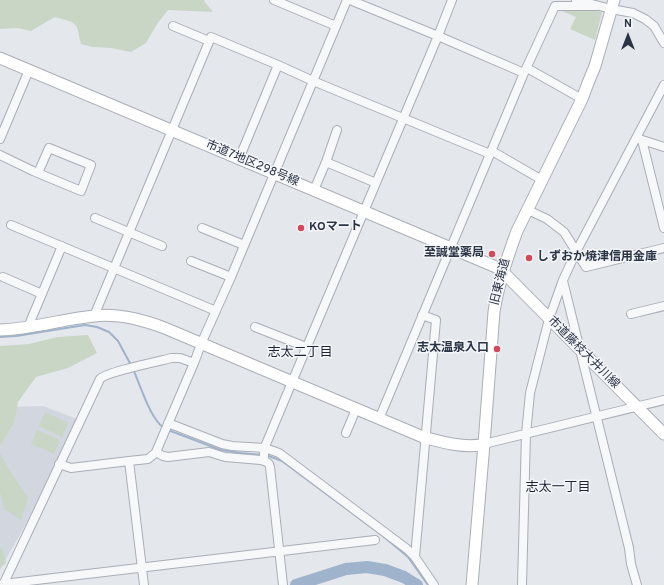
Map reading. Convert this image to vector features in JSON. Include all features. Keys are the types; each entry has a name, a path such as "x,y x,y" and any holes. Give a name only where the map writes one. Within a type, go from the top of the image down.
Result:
{"street":[{"path":"274,0 336,26"},
{"path":"59,464 71,468 129,461 148,458 156,452 348,0 526,70 582,99"},
{"path":"264,461 265,449 306,347 452,0"},
{"path":"576,0 596,6"},
{"path":"379,419 526,70 555,6 596,6 613,4 645,19 664,35"},
{"name":"旧東海道","path":"472,585 494,312 502,271 517,231 582,99 595,66 613,4"},
{"path":"173,26 209,41"},
{"path":"654,26 664,43"},
{"path":"94,316 211,37 313,81 491,153 542,180"},
{"name":"市道7地区298号線","path":"0,58 496,266 502,271"},
{"path":"239,159 278,65"},
{"path":"0,140 29,70"},
{"path":"522,585 526,434 530,393 549,319 563,280 576,252 639,139 664,85"},
{"path":"314,190 337,130"},
{"path":"639,139 664,147"},
{"path":"639,139 664,228"},
{"path":"0,155 38,173 81,191 91,165 49,148 38,173"},
{"path":"326,162 376,183"},
{"path":"528,210 547,219 564,232 586,266 664,248"},
{"path":"95,218 162,246"},
{"path":"11,225 216,311"},
{"path":"202,228 244,245"},
{"path":"28,327 62,246"},
{"path":"191,261 231,277"},
{"name":"市道藤枝大井川線","path":"502,271 664,434"},
{"path":"3,277 42,294"},
{"path":"563,280 637,585"},
{"path":"631,314 664,306"},
{"path":"415,557 436,320 422,315"},
{"path":"0,330 94,316 123,316 140,319 425,437 440,441 476,446 664,400"},
{"path":"255,326 306,347"},
{"path":"2,585 102,376 172,358 180,358 194,363"},
{"path":"346,433 356,409"},
{"path":"167,424 222,444 265,449 279,453 404,546 415,557 434,585"},
{"path":"156,452 168,457 209,452 225,457 249,458 269,463 283,585"},
{"path":"129,461 144,585"},
{"path":"2,585 375,540"}],"shaded area":[{"path":"43,406 77,419 28,520 0,570 0,407"}],"green space":[{"path":"0,0 205,0 204,1 213,12 168,10 157,24 146,43 131,52 81,44 77,27 72,22 55,17 31,31 18,28 0,29"},
{"path":"555,8 588,8 602,12 595,40 570,29 576,17"},
{"path":"88,335 97,353 68,368 36,377 18,402 14,423 0,446 0,346 29,344 58,337"},
{"path":"45,412 68,423 62,437 39,426"},
{"path":"37,430 60,440 54,454 31,444"},
{"path":"0,453 28,498 21,520 4,509 0,492"},
{"path":"0,547 3,550 6,563 0,568"}],"waterway":[{"path":"0,337 16,336 85,325 97,327 109,332 118,341 131,365"},
{"path":"133,369 154,417 164,428"},
{"path":"168,430 221,450 261,455"},
{"path":"266,455 282,461 383,536 408,557 428,585"},
{"path":"296,585 346,569 367,567 385,570 404,577 417,585"}],"place":[{"name":"KOマート","path":"301,228"},
{"name":"至誠堂薬局","path":"492,254"},
{"name":"しずおか焼津信用金庫","path":"529,258"},
{"name":"志太温泉入口","path":"497,349"}],"district":[{"name":"志太二丁目","path":"300,353"},
{"name":"志太一丁目","path":"558,488"}]}
